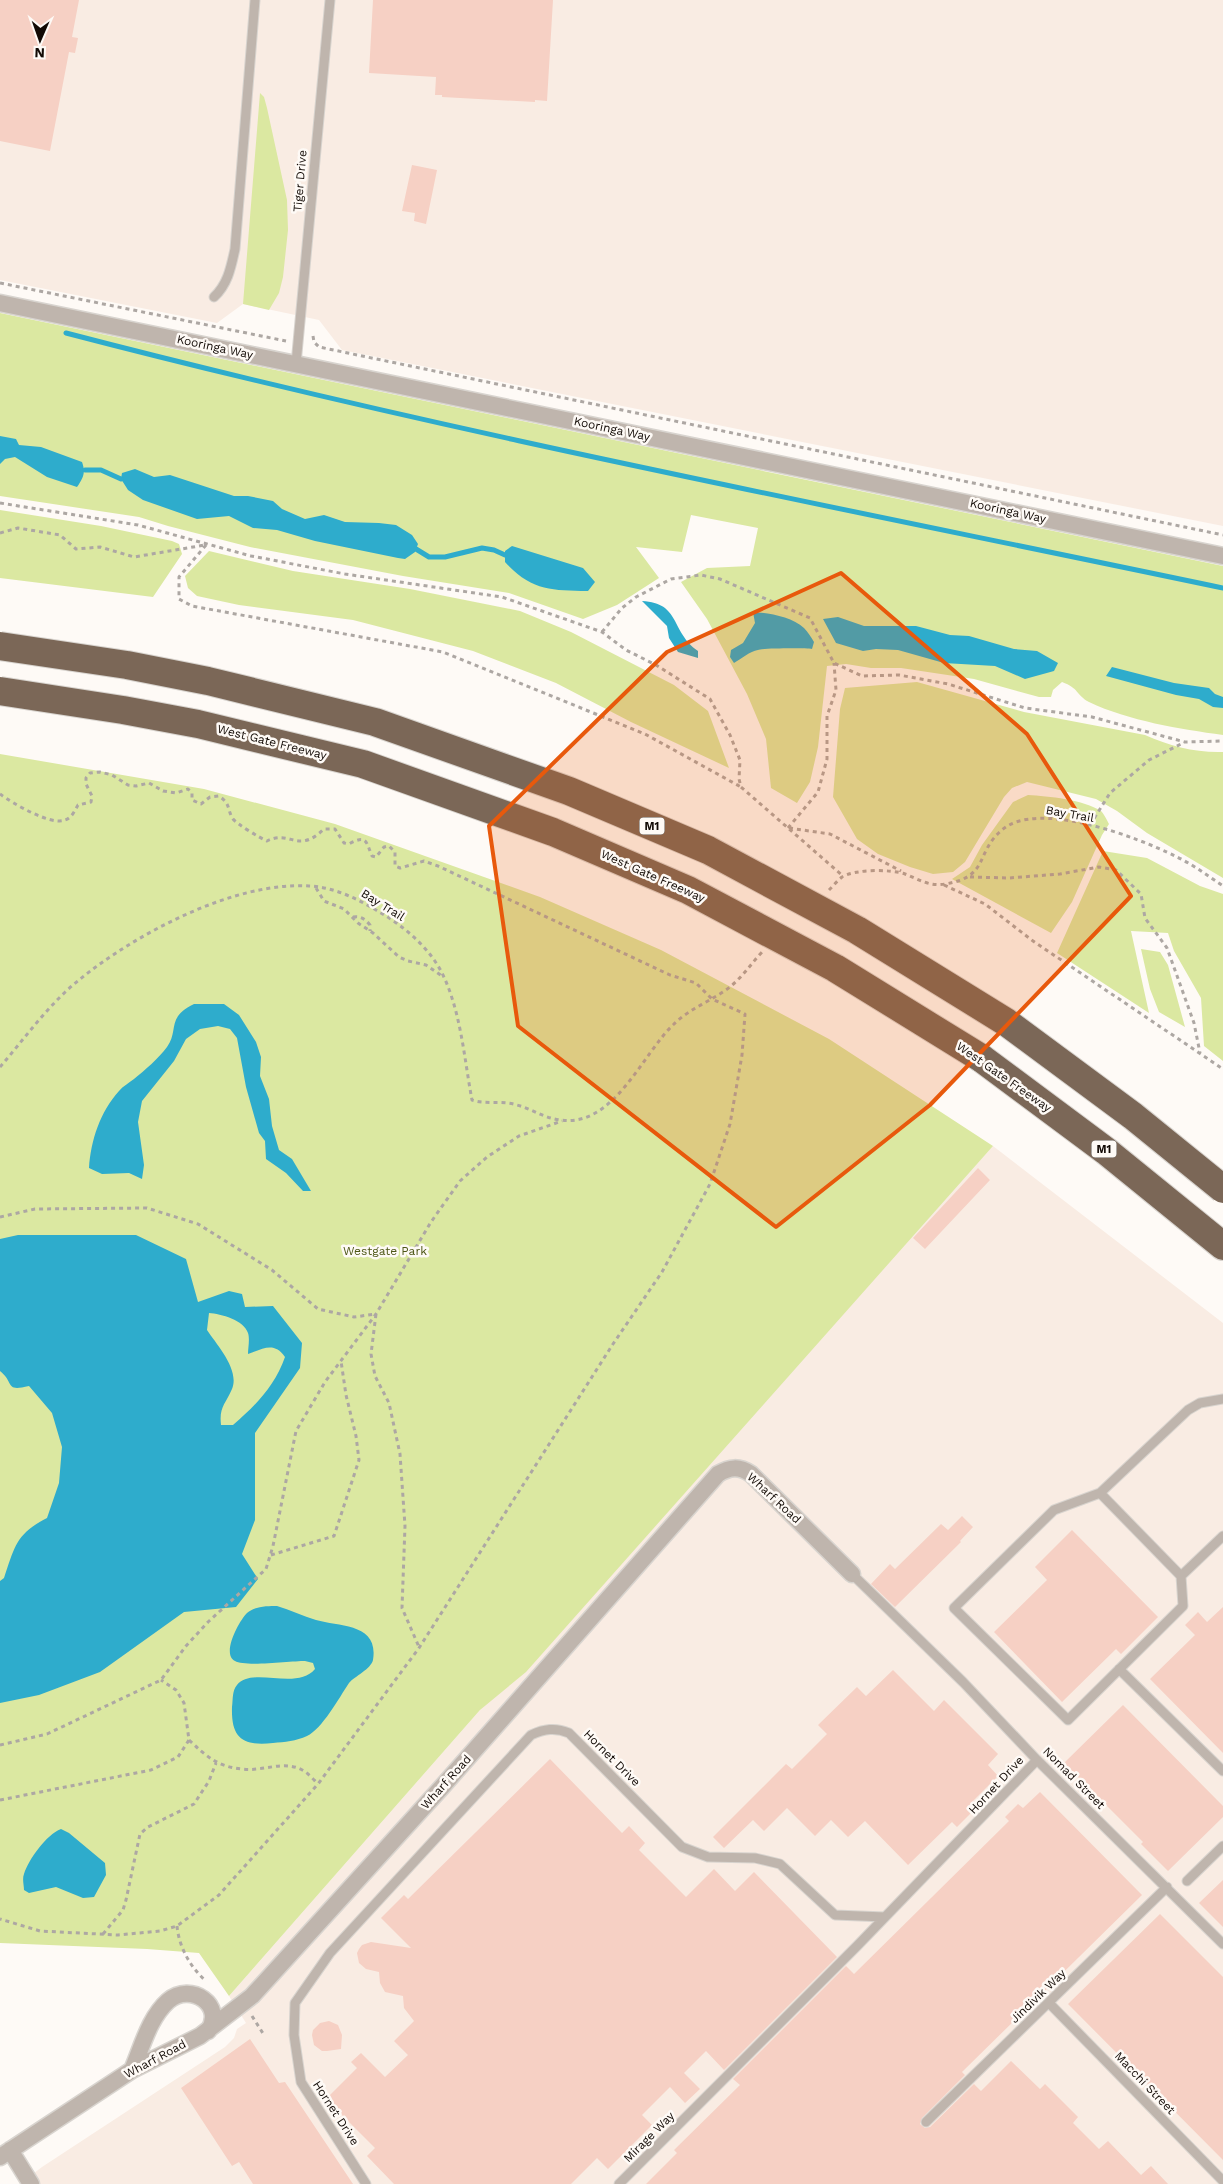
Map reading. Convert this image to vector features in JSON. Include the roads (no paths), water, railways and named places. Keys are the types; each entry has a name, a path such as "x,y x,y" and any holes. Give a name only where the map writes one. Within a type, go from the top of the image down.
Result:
{"highway":[{"name":"M1","path":"0,646 127,665 208,680 376,722 570,791 708,850 857,930 1006,1022 1133,1116 1223,1189"},
{"name":"West Gate Freeway","path":"0,691 198,724 362,764 553,832 688,890 835,968 981,1058 1106,1151 1223,1246"}],"street":[{"name":"Kooringa Way","path":"0,303 1223,556"},
{"name":"Wharf Road","path":"5,2154 132,2070 208,2030 243,2003 319,1925 718,1474 736,1468 751,1474 852,1574"},
{"path":"132,2070 149,2029 163,2006 175,1996 184,1993 193,1994 206,2002 211,2009 212,2019 208,2030"},
{"path":"5,2154 32,2184"}],"lane":[{"path":"214,297 225,284 234,249 255,0"},
{"name":"Tiger Drive","path":"296,364 330,0"},
{"path":"1100,1493 1181,1576 1183,1606 1068,1720 954,1608 1054,1510 1100,1493 1188,1410 1200,1403 1223,1399"},
{"path":"1181,1576 1223,1536"},
{"name":"Nomad Street","path":"852,1574 907,1630 963,1682 1037,1760 1223,1944"},
{"path":"1119,1670 1223,1771"},
{"name":"Hornet Drive","path":"366,2184 301,2082 294,2035 295,2003 330,1953 531,1735 550,1729 569,1733 682,1846 708,1856 755,1858 780,1864 835,1915 885,1917 1037,1760"},
{"path":"1187,1881 1223,1846"},
{"name":"Jindivik Way","path":"926,2122 1167,1887"},
{"name":"Mirage Way","path":"619,2184 885,1917"},
{"name":"Macchi Street","path":"1049,2003 1223,2181"}],"water":[{"path":"0,436 16,439 19,445 41,447 82,462 84,472 81,481 77,487 47,477 15,457 5,459 0,464"},
{"path":"135,469 154,477 170,475 234,496 248,496 273,501 282,509 305,519 324,515 345,522 396,525 412,535 418,544 415,552 405,559 315,541 277,530 253,528 229,516 197,519 143,500 128,490 121,479 122,473"},
{"path":"512,546 583,568 595,582 588,591 553,589 533,584 515,572 505,562 505,551"},
{"path":"642,601 654,603 669,612 683,635 698,651 698,658 678,652 669,638 667,626"},
{"path":"753,612 780,616 799,624 807,631 814,642 812,649 762,649 752,652 734,663 730,657 731,650 743,643 755,623"},
{"path":"838,617 864,626 916,626 950,635 969,636 1014,649 1037,651 1058,663 1054,671 1025,679 995,666 944,663 898,650 876,649 863,651 836,643 823,619"},
{"path":"1112,667 1174,683 1209,688 1215,694 1223,697 1223,708 1213,707 1199,699 1176,695 1106,676"},
{"path":"194,1004 224,1004 239,1015 256,1042 261,1057 260,1076 269,1099 272,1126 279,1150 292,1159 311,1191 303,1191 286,1173 266,1159 265,1141 259,1133 246,1087 237,1038 230,1029 218,1026 200,1029 186,1039 174,1061 142,1101 138,1122 144,1165 142,1179 129,1173 102,1174 89,1168 94,1137 112,1099 121,1089 156,1060 170,1041 176,1019 185,1009"},
{"path":"18,1235 136,1235 186,1259 198,1302 229,1291 242,1294 245,1307 273,1306 302,1343 300,1368 255,1433 255,1520 242,1554 258,1579 236,1607 184,1612 100,1672 39,1695 0,1703 0,1581 4,1578 18,1542 29,1530 47,1518 59,1483 62,1447 52,1413 29,1386 13,1387 0,1371 0,1239","holes":["209,1313 232,1318 246,1328 249,1338 248,1354 272,1348 277,1349 285,1357 276,1377 264,1395 233,1425 221,1425 223,1406 234,1382 233,1374 226,1358 207,1330"]},
{"path":"266,1606 277,1606 316,1620 346,1626 364,1633 370,1639 373,1648 373,1660 369,1666 349,1683 330,1712 313,1732 303,1738 290,1741 254,1743 241,1738 234,1727 232,1707 235,1687 244,1680 264,1677 297,1678 307,1675 315,1669 313,1663 305,1661 248,1664 235,1661 231,1657 233,1637 247,1613"},
{"path":"61,1829 69,1833 105,1863 106,1875 94,1897 83,1898 56,1887 29,1893 24,1890 23,1876 30,1861 44,1842"}],"waterway":[{"path":"66,333 354,404 643,468 1223,588"},
{"path":"85,470 101,470 121,479"},
{"path":"416,549 429,557 445,557 482,548 494,550 505,555"}],"park label":[{"name":"Westgate Park","path":"385,1251"}]}
